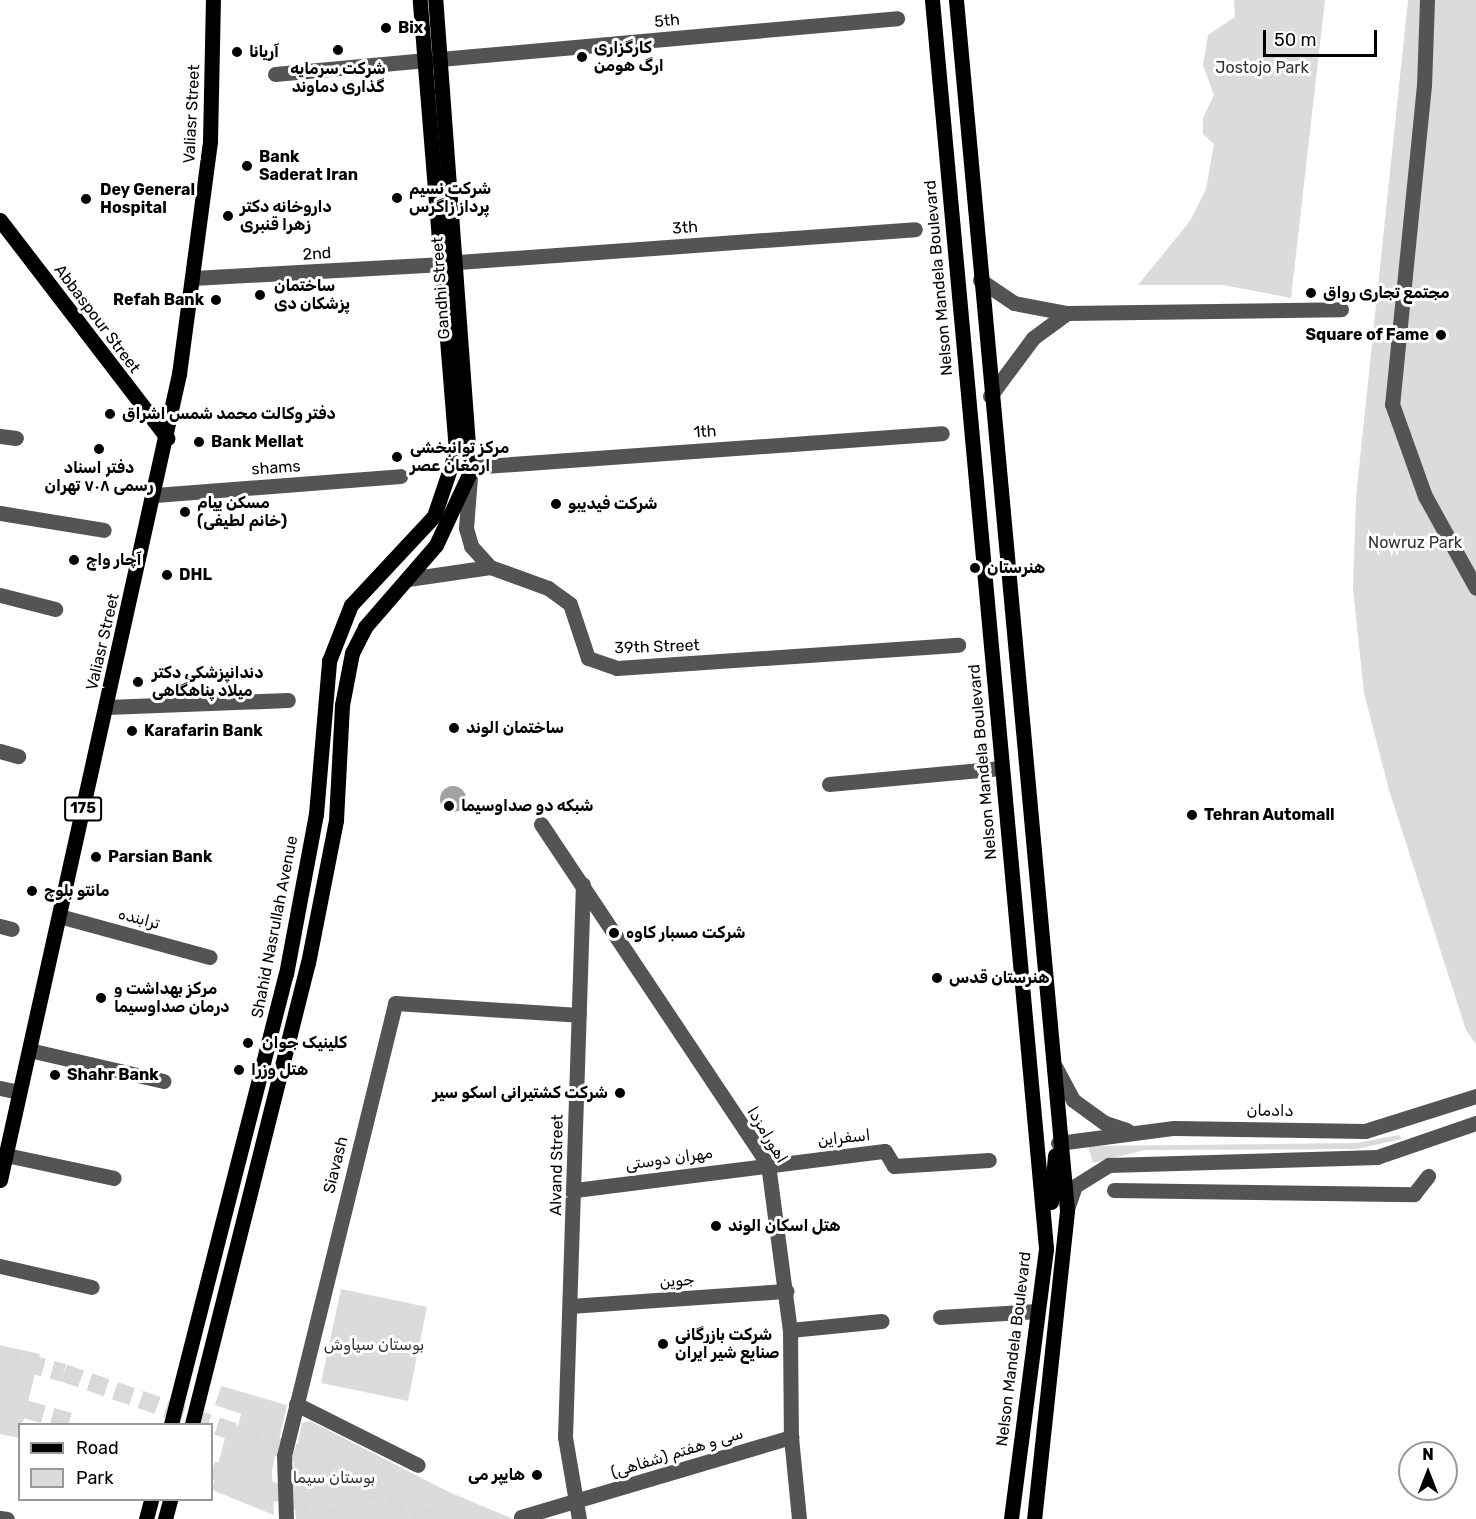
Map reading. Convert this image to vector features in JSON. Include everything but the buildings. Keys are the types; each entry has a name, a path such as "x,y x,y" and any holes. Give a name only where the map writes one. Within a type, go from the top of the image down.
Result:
{"main road":[{"name":"Valiasr Street","path":"0,1180 167,438 193,278 210,141 213,0"},
{"name":"Gandhi Street","path":"420,0 433,60"},
{"name":"Gandhi Street","path":"435,0 433,60 470,472"},
{"name":"Nelson Mandela Boulevard","path":"932,0 1046,1249 1011,1519"},
{"path":"956,0 1049,1048 1066,1210 1034,1511 1024,1514 1012,1501"},
{"name":"Abbaspour Street","path":"0,220 167,438"},
{"name":"Gandhi Street","path":"451,263 457,438 454,465"},
{"path":"192,1423 310,953 336,820 348,667 365,627 408,579 442,535 470,472 454,465"},
{"name":"Shahid Nasrullah Avenue","path":"172,1423 286,974 316,813 329,661 351,605 429,523 454,465"},
{"path":"1046,1249 1058,1143"},
{"path":"146,1519 151,1501"},
{"path":"165,1519 170,1501"}],"street":[{"path":"1427,0 1424,85 1392,404 1425,496 1476,588"},
{"name":"5th","path":"275,74 897,18"},
{"name":"3th","path":"451,263 915,229"},
{"name":"2nd","path":"193,278 451,263"},
{"path":"980,280 1014,303 1067,313 1341,309"},
{"path":"990,396 1033,338 1067,313"},
{"name":"1th","path":"470,472 942,433"},
{"path":"0,436 16,438"},
{"path":"470,472 466,528 471,546 490,567"},
{"name":"shams","path":"154,495 400,476"},
{"path":"0,513 104,530"},
{"path":"408,579 490,567"},
{"name":"39th Street","path":"490,567 567,599 584,652 606,666 958,645"},
{"path":"0,595 56,609"},
{"path":"107,707 288,700"},
{"path":"0,752 18,756"},
{"path":"829,784 1001,768"},
{"path":"541,824 583,884"},
{"name":"Alvand Street","path":"579,1519 565,1437 575,1190 583,884"},
{"name":"اهورامزدا","path":"583,884 768,1164 790,1330 791,1437 799,1519"},
{"name":"ترابنده","path":"59,916 210,957"},
{"name":"Siavash","path":"286,1519 282,1479 289,1435 394,1003 579,1015"},
{"path":"1049,1048 1073,1100 1105,1123 1129,1131"},
{"path":"29,1050 163,1081"},
{"path":"0,1088 19,1092"},
{"name":"دادمان","path":"1058,1143 1129,1131 1365,1131 1437,1111 1476,1096"},
{"path":"1437,1111 1444,1136"},
{"path":"1066,1210 1082,1180 1121,1163 1377,1157 1444,1136 1476,1123"},
{"name":"اسفراین","path":"768,1164 885,1151 894,1166 989,1160"},
{"path":"6,1155 114,1178"},
{"name":"مهران دوستی","path":"575,1190 768,1164"},
{"path":"1114,1190 1414,1194 1428,1176"},
{"path":"0,1266 92,1287"},
{"name":"جوین","path":"570,1306 786,1291"},
{"path":"940,1317 1037,1311"},
{"path":"790,1330 882,1322"},
{"path":"296,1404 418,1465"},
{"name":"سی و هفتم (شفاهی)","path":"521,1517 791,1437"},
{"path":"0,1518 7,1519"}],"green space":[{"name":"Jostojo Park","path":"1234,0 1325,0 1291,298 1223,285 1138,285 1190,221 1206,189 1214,144 1203,134 1203,118 1214,95 1203,65 1208,35 1235,17"},
{"name":"Nowruz Park","path":"1408,0 1476,0 1476,1044 1466,1030 1389,790 1364,693 1353,589 1356,497"},
{"path":"1399,1135 1402,1139 1357,1149 1145,1150 1093,1163 1088,1146 1356,1143"},
{"name":"بوستان سیاوش","path":"341,1289 427,1307 408,1401 321,1383"},
{"path":"0,1345 40,1354 23,1423 18,1423 18,1438 0,1434"},
{"path":"221,1386 287,1405 272,1470 274,1515 213,1490 228,1425 238,1426 241,1414 215,1405"},
{"name":"بوستان سیما","path":"310,1421 449,1492 513,1519 296,1519 291,1477 302,1423"}],"shaded area":[{"path":"453,786 462,790 466,799 462,808 453,812 444,808 440,799 444,790"}],"tunnel":[{"path":"0,1356 64,1373 208,1423"},
{"path":"0,1402 74,1423"},
{"path":"213,1425 318,1461 429,1519"},
{"path":"213,1470 293,1498 333,1519"}],"place":[{"name":"Bix","path":"386,28"},
{"name":"شركت سرمايه گذاری دماوند","path":"338,50"},
{"name":"آریانا","path":"237,52"},
{"name":"کارگزاری ارگ هومن","path":"582,57"},
{"name":"Bank Saderat Iran","path":"247,166"},
{"name":"شرکت نسیم پرداز زاگرس","path":"397,198"},
{"name":"Dey General Hospital","path":"86,199"},
{"name":"داروخانه دکتر زهرا قنبری","path":"228,216"},
{"name":"مجتمع تجاری رواق","path":"1311,293"},
{"name":"ساختمان پزشکان دی","path":"260,295"},
{"name":"Refah Bank","path":"216,300"},
{"name":"Square of Fame","path":"1441,335"},
{"name":"دفتر وکالت محمد شمس اشراق","path":"110,414"},
{"name":"Bank Mellat","path":"199,442"},
{"name":"دفتر اسناد رسمی ۷۰۸ تهران","path":"99,449"},
{"name":"مرکز توانبخشی ارمغان عصر","path":"397,457"},
{"name":"شرکت فیدیبو","path":"556,504"},
{"name":"مسکن پیام (خانم لطیفی)","path":"185,512"},
{"name":"آچار واچ","path":"74,560"},
{"name":"هنرستان","path":"975,568"},
{"name":"DHL","path":"167,575"},
{"name":"دندانپزشکی دکتر میلاد پناهگاهی","path":"138,682"},
{"name":"ساختمان الوند","path":"454,728"},
{"name":"Karafarin Bank","path":"132,731"},
{"name":"شبکه دو صداوسیما","path":"449,806"},
{"name":"Tehran Automall","path":"1192,815"},
{"name":"Parsian Bank","path":"96,857"},
{"name":"مانتو بلوچ","path":"32,891"},
{"name":"شرکت مسبار کاوه","path":"614,933"},
{"name":"هنرستان قدس","path":"937,978"},
{"name":"مرکز بهداشت و درمان صداوسیما","path":"101,998"},
{"name":"کلینیک جوان","path":"248,1043"},
{"name":"هتل وزرا","path":"239,1070"},
{"name":"Shahr Bank","path":"55,1075"},
{"name":"شرکت کشتیرانی اسکو سیر","path":"620,1093"},
{"name":"هتل اسکان الوند","path":"716,1226"},
{"name":"شرکت بازرگانی صنایع شیر ایران","path":"663,1344"},
{"name":"هایپر می","path":"537,1475"}]}
